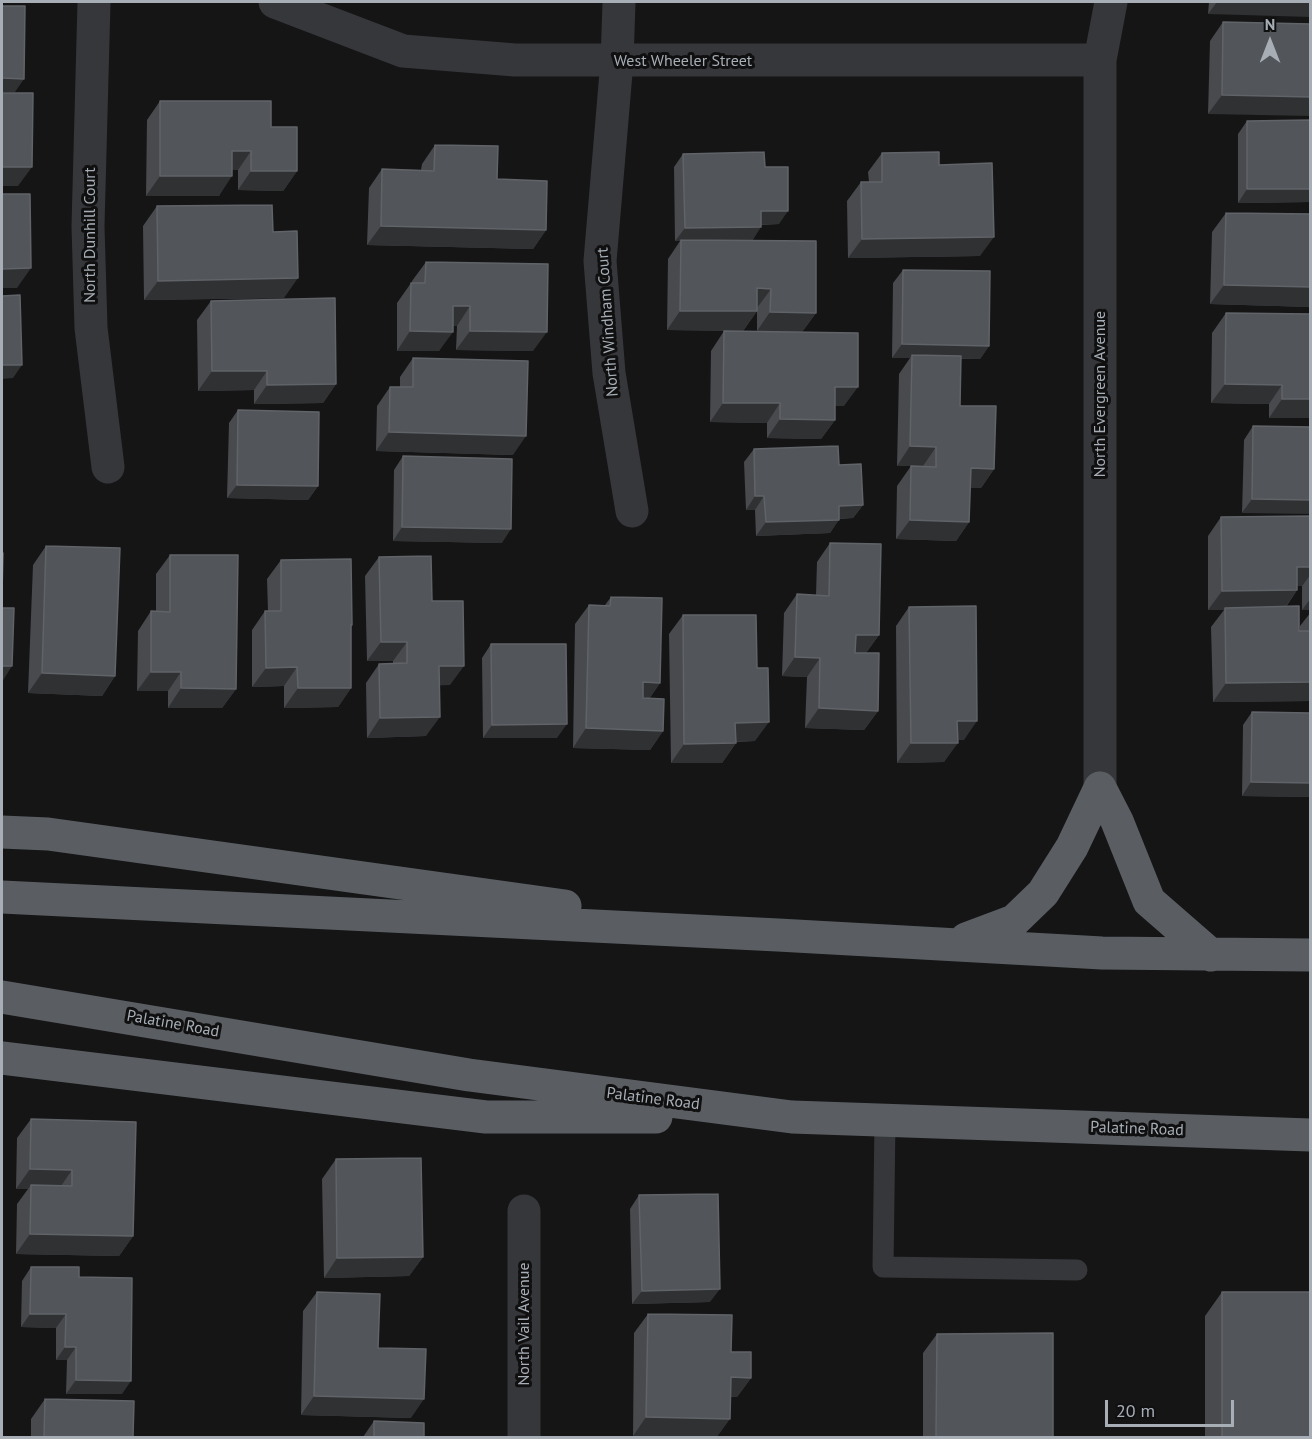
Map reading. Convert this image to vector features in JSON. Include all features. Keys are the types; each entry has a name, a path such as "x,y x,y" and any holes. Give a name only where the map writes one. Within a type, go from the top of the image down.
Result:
{"highway":[{"path":"954,944 1014,921 1043,893 1072,847 1100,788"},
{"path":"1100,788 1117,821 1149,901 1211,955"},
{"path":"2,832 48,834 778,935"},
{"path":"2,897 1102,953 1311,955"},
{"name":"Palatine Road","path":"2,997 470,1075 792,1117 1311,1135"},
{"path":"2,1058 486,1117 792,1117"}],"street":[{"name":"North Dunhill Court","path":"94,2 88,238 91,328 108,467"},
{"name":"West Wheeler Street","path":"275,2 404,51 515,60 1100,60"},
{"name":"North Windham Court","path":"618,2 617,61 600,261 609,374 632,511"},
{"name":"North Evergreen Avenue","path":"1100,788 1100,60 1111,2"},
{"name":"North Vail Avenue","path":"524,1211 524,1437"}],"lane":[{"path":"885,1121 883,1267 1077,1270"}],"building":[{"path":"2,6 25,6 24,79 2,78"},
{"path":"1223,22 1311,24 1311,97 1222,95"},
{"path":"2,93 33,93 32,167 2,167"},
{"path":"160,101 271,101 271,127 297,127 297,171 251,171 251,151 232,151 232,176 160,176"},
{"path":"1311,120 1311,189 1247,189 1247,121"},
{"path":"435,145 498,146 497,179 547,181 546,230 381,226 382,169 434,171"},
{"path":"764,152 765,167 788,167 788,211 761,211 761,227 685,228 683,154"},
{"path":"939,152 939,165 992,163 994,237 862,239 861,182 882,182 882,153"},
{"path":"2,194 30,194 31,268 2,269"},
{"path":"272,205 273,232 297,231 298,278 158,281 157,206"},
{"path":"1226,213 1311,214 1311,287 1224,285"},
{"path":"681,240 816,241 816,313 770,312 771,289 757,288 757,311 680,311"},
{"path":"426,262 548,264 547,332 470,331 470,306 453,306 453,332 410,331 411,283 425,283"},
{"path":"903,270 990,271 989,346 902,344"},
{"path":"20,295 22,365 2,365 2,296"},
{"path":"335,298 336,384 267,385 267,371 212,371 211,301"},
{"path":"1226,313 1311,314 1311,399 1282,399 1282,385 1225,384"},
{"path":"724,331 858,333 858,387 835,387 835,420 780,419 780,403 723,403"},
{"path":"912,355 961,356 960,406 996,406 994,469 971,468 969,522 910,520 911,466 936,467 936,447 910,446"},
{"path":"413,358 528,361 526,436 389,432 390,387 413,387"},
{"path":"238,410 319,412 318,486 237,485"},
{"path":"1253,426 1311,427 1311,500 1252,499"},
{"path":"838,446 839,465 861,464 863,505 839,506 839,520 766,522 764,496 755,496 754,449"},
{"path":"403,456 512,459 511,529 402,527"},
{"path":"1311,516 1311,567 1297,567 1297,590 1222,591 1221,517"},
{"path":"830,543 881,544 879,635 856,635 855,653 879,653 878,711 819,708 820,658 795,657 797,594 829,596"},
{"path":"46,546 120,548 115,676 42,673"},
{"path":"170,555 238,555 236,689 181,688 181,672 151,672 151,611 170,612"},
{"path":"431,556 432,601 463,601 464,666 439,666 440,717 380,718 379,664 407,663 407,642 381,642 379,557"},
{"path":"351,559 351,688 298,688 297,667 266,668 265,611 281,611 281,560"},
{"path":"611,597 662,598 660,683 643,682 643,698 664,699 663,731 586,728 589,605 610,606"},
{"path":"976,606 977,721 957,721 958,743 911,743 909,607"},
{"path":"1299,606 1299,631 1311,631 1311,682 1226,683 1225,608"},
{"path":"2,608 14,608 12,666 2,666"},
{"path":"683,615 756,615 757,668 768,668 769,722 735,723 736,743 684,744"},
{"path":"491,644 566,644 567,724 492,725"},
{"path":"1252,712 1311,713 1311,783 1251,782"},
{"path":"31,1119 136,1122 133,1236 30,1234 31,1185 72,1186 72,1170 30,1169"},
{"path":"421,1158 423,1257 337,1258 336,1159"},
{"path":"718,1194 720,1289 642,1291 639,1195"},
{"path":"31,1267 79,1267 79,1277 132,1278 131,1381 76,1380 76,1347 65,1347 66,1314 30,1314"},
{"path":"317,1292 380,1294 378,1348 426,1349 424,1399 314,1396"},
{"path":"1222,1292 1311,1292 1311,1437 1222,1437"},
{"path":"648,1314 732,1315 731,1352 751,1352 751,1378 731,1377 730,1419 646,1417"},
{"path":"1053,1333 1053,1437 936,1437 937,1334"},
{"path":"45,1399 134,1401 133,1437 44,1437"},
{"path":"374,1421 424,1423 424,1437 374,1437"}]}
